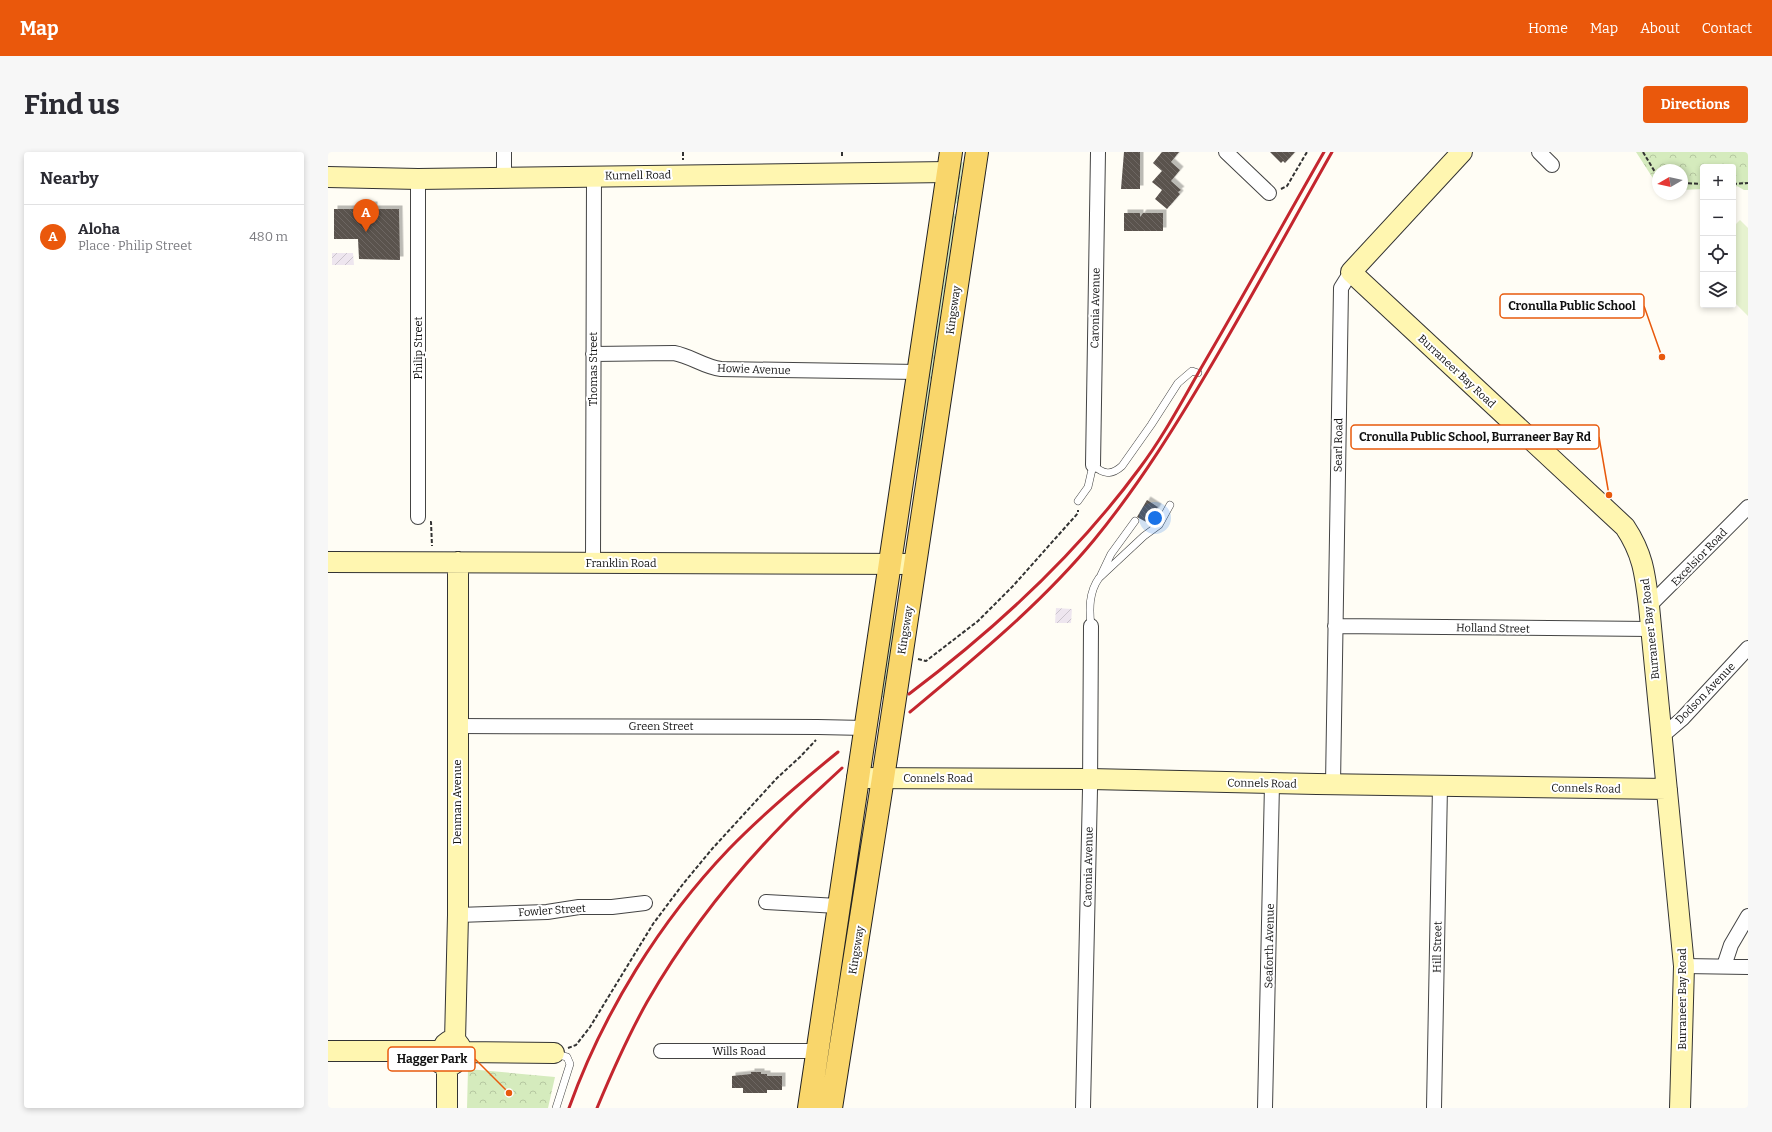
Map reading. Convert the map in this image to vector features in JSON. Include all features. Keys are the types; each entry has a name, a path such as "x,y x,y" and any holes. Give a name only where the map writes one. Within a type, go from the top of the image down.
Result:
{"main road":[{"name":"Kingsway","path":"831,1108 883,778 976,152"},
{"path":"809,1108 816,1051 949,162"}],"street":[{"path":"504,152 504,177"},
{"name":"Caronia Avenue","path":"1093,464 1098,152"},
{"path":"1226,152 1269,193"},
{"name":"Searl Road","path":"1333,784 1341,288 1351,272 1462,152"},
{"path":"1539,152 1552,165"},
{"name":"Kurnell Road","path":"328,177 418,179 594,176 949,162"},
{"name":"Thomas Street","path":"593,563 594,176"},
{"name":"Philip Street","path":"418,179 418,517"},
{"name":"Burraneer Bay Road","path":"1351,272 1625,527 1635,542 1641,556 1649,606 1650,629 1684,966 1680,1108"},
{"name":"Howie Avenue","path":"593,354 674,353 686,356 707,366 722,369 918,372"},
{"name":"Excelsior Road","path":"1649,606 1748,507"},
{"name":"Franklin Road","path":"328,562 915,564"},
{"name":"Denman Avenue","path":"447,1108 458,915 458,562"},
{"name":"Caronia Avenue","path":"1083,1108 1090,779 1091,626"},
{"name":"Holland Street","path":"1335,626 1650,629"},
{"name":"Dodson Avenue","path":"1661,737 1682,720 1748,648"},
{"name":"Green Street","path":"457,726 865,728"},
{"name":"Connels Road","path":"857,778 1090,779 1272,784 1666,789"},
{"name":"Seaforth Avenue","path":"1265,1108 1272,784"},
{"name":"Hill Street","path":"1434,1108 1440,786"},
{"path":"766,902 838,906"},
{"name":"Fowler Street","path":"458,915 547,912 579,907 612,907 645,903"},
{"path":"1724,966 1731,946 1748,916"},
{"path":"1684,966 1748,967"},
{"path":"328,1051 558,1054"},
{"name":"Wills Road","path":"661,1051 816,1051"}],"lane":[{"path":"1093,464 1100,471 1106,473 1117,471 1151,426 1178,383 1192,371 1198,373"},
{"path":"1078,501 1088,487 1093,464"},
{"path":"1099,578 1144,536 1159,525 1170,505"},
{"path":"1091,626 1090,612 1092,590 1110,554 1135,521"},
{"path":"556,1108 570,1064 569,1060 558,1054"}],"path":[{"path":"1269,193 1287,186 1307,152"},
{"path":"1642,152 1652,168"},
{"path":"1688,183 1700,184"},
{"path":"1736,184 1748,183"},
{"path":"913,657 926,660 978,621 1013,586 1078,513 1078,501"},
{"path":"418,517 431,522 432,562"},
{"path":"558,1054 569,1047 576,1045 590,1027 653,924 683,884 712,849 777,778 816,741 818,727"}],"shaded area":[{"path":"332,253 353,253 354,265 332,265"},
{"path":"1056,608 1072,609 1071,623 1055,623"}],"green space":[{"path":"1636,152 1748,152 1748,190 1736,187 1736,164 1700,164 1700,189 1688,190 1688,164 1652,164 1652,177"},
{"path":"963,162 958,203 954,204 961,163"},
{"path":"951,213 956,214 919,459 913,479"},
{"path":"1740,220 1748,228 1748,316 1736,304 1736,224"},
{"path":"895,597 894,623 886,681 883,697 879,700"},
{"path":"856,871 822,1108 817,1108 851,886"},
{"path":"468,1069 555,1077 548,1108 467,1108"}],"building":[{"path":"1124,152 1140,152 1140,189 1121,189"},
{"path":"1162,152 1179,152 1171,162 1180,170 1171,181 1181,190 1178,192 1180,194 1167,209 1155,199 1162,190 1152,182 1162,171 1153,163"},
{"path":"1270,152 1295,152 1285,163 1283,161 1281,163"},
{"path":"374,205 374,209 399,209 400,260 359,259 358,239 334,239 334,209 358,209 358,206"},
{"path":"1124,213 1140,213 1140,217 1143,213 1163,213 1163,231 1124,231"},
{"path":"1147,500 1158,507 1148,523 1137,517"},
{"path":"751,1072 761,1072 761,1074 767,1074 767,1076 782,1076 782,1090 767,1090 767,1093 743,1093 743,1088 732,1088 732,1076 751,1074"}],"railway":[{"path":"909,694 941,670 1002,618 1061,562 1088,532 1139,469 1157,444 1173,417 1324,152"},
{"path":"910,712 1029,609 1074,564 1111,519 1143,475 1187,406 1245,308 1332,152"},
{"path":"569,1108 583,1073 616,1003 657,938 680,906 729,849 755,823 838,752"},
{"path":"597,1108 620,1054 647,1002 693,930 728,885 765,843 799,808 842,768"}],"place":[{"name":"Aloha","path":"366,232"},
{"name":"Cronulla Public School","path":"1662,357"},
{"name":"Cronulla Public School, Burraneer Bay Rd","path":"1609,495"},
{"name":"Hagger Park","path":"509,1093"}]}
